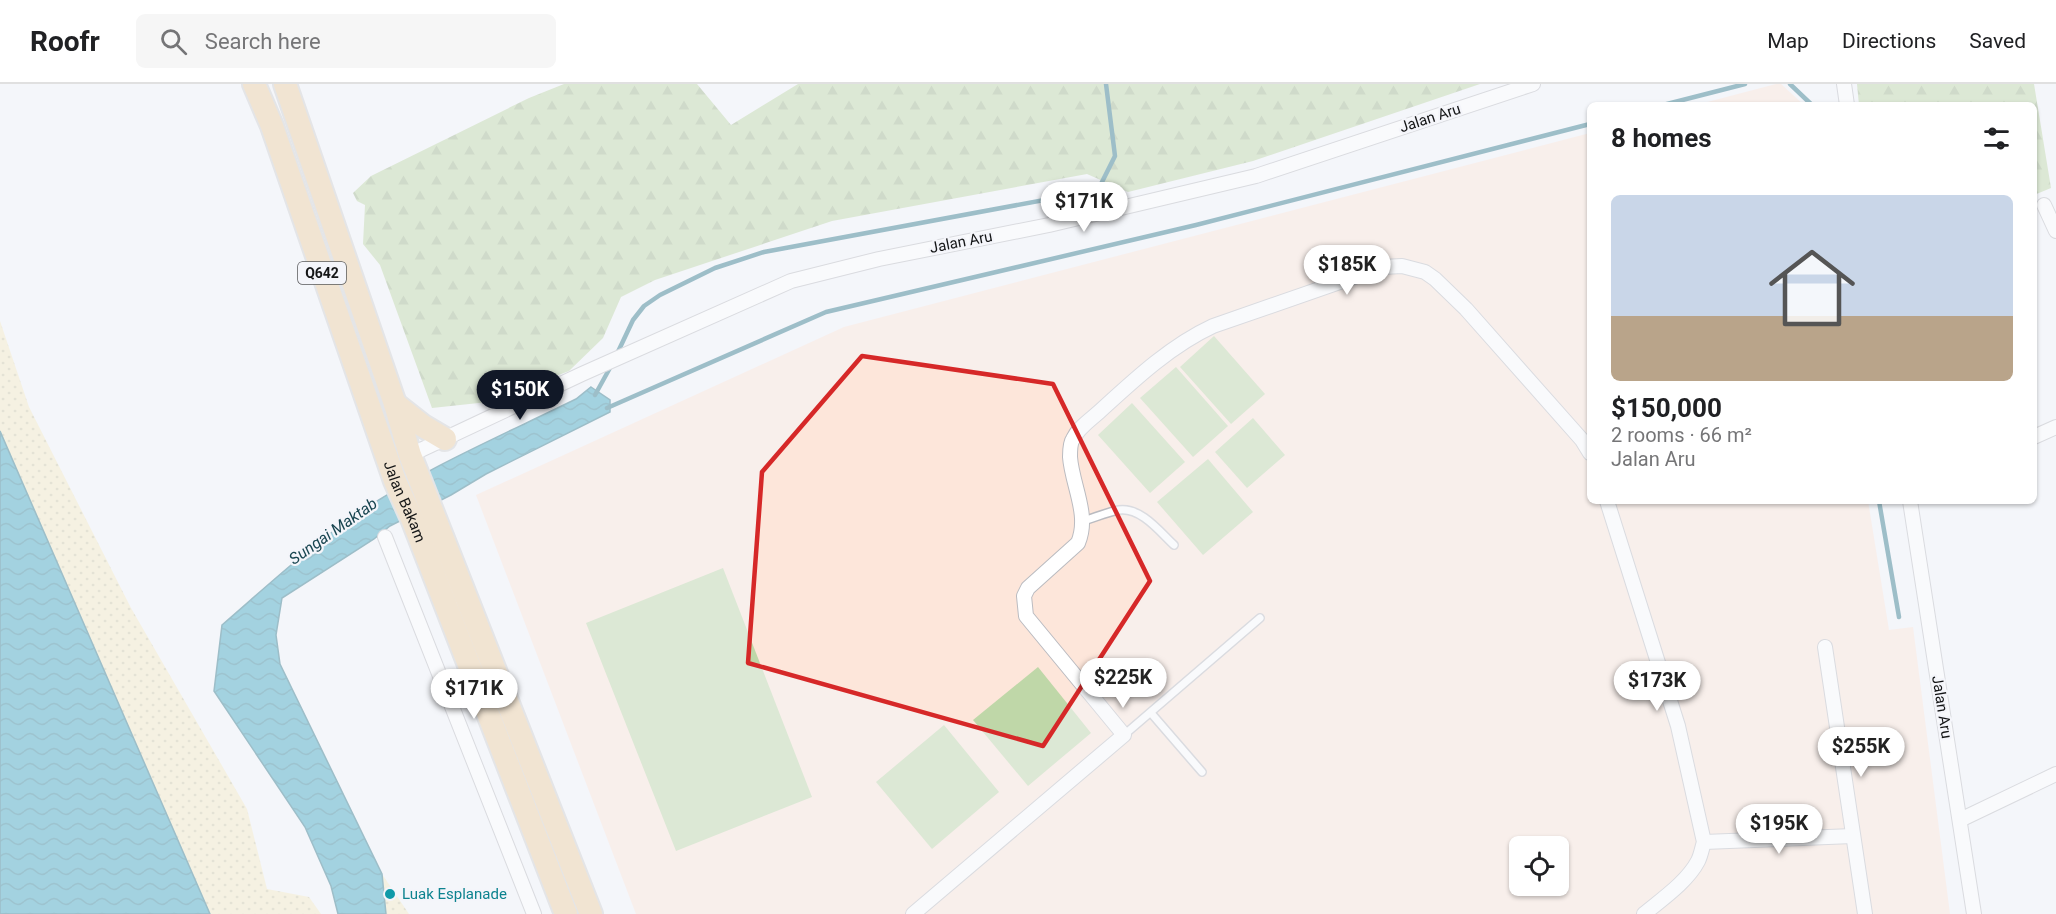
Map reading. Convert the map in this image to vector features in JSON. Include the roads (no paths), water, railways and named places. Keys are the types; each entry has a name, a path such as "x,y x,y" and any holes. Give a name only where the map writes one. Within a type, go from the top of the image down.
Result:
{"main road":[{"name":"Jalan Bakam","path":"254,84 272,126 395,481 423,516 591,914"},
{"name":"Jalan Bakam","path":"285,84 395,404 411,458 423,516 566,914"},
{"path":"395,404 423,426 445,439"}],"street":[{"name":"Jalan Aru","path":"411,458 445,439 627,353 791,281 879,259 1049,225 1256,176 1533,84"},
{"path":"1844,84 1847,102"},
{"path":"2044,205 2056,231"},
{"path":"913,914 1124,735 1026,615 1024,596 1028,588 1078,543 1083,521 1070,455 1072,440 1108,403 1189,337 1213,326 1383,267 1402,266 1425,272 1466,309 1587,448"},
{"path":"2037,436 2056,427"},
{"path":"1608,504 1678,726 1704,842 1698,861 1687,876 1644,914"},
{"name":"Jalan Aru","path":"1910,504 1974,914"},
{"path":"385,537 534,914"},
{"path":"1825,647 1864,914"},
{"path":"1960,820 2056,774"},
{"path":"1704,842 1853,836"}],"lane":[{"path":"1083,521 1121,510 1133,512 1148,520 1174,545"},
{"path":"1124,735 1260,618"},
{"path":"1151,713 1202,772"}],"water":[{"path":"591,387 610,400 610,412 486,474 390,526 374,539 282,598 276,635 280,664 382,874 386,914 338,914 331,886 305,827 214,691 222,625 305,554 383,497 437,467 576,399"},
{"path":"0,431 210,914 0,914"}],"waterway":[{"path":"616,356 633,320 644,306 660,295 715,268 764,252 1098,190 1115,156 1106,84"},
{"path":"1675,102 1745,84"},
{"path":"1790,84 1809,102"},
{"path":"607,408 826,312 1196,225 1587,125"},
{"path":"595,395 611,366"},
{"path":"1880,504 1899,617"}],"place":[{"name":"Luak Esplanade","path":"390,894"}],"water label":[{"name":"Sungai Maktab","path":"333,531"}]}
